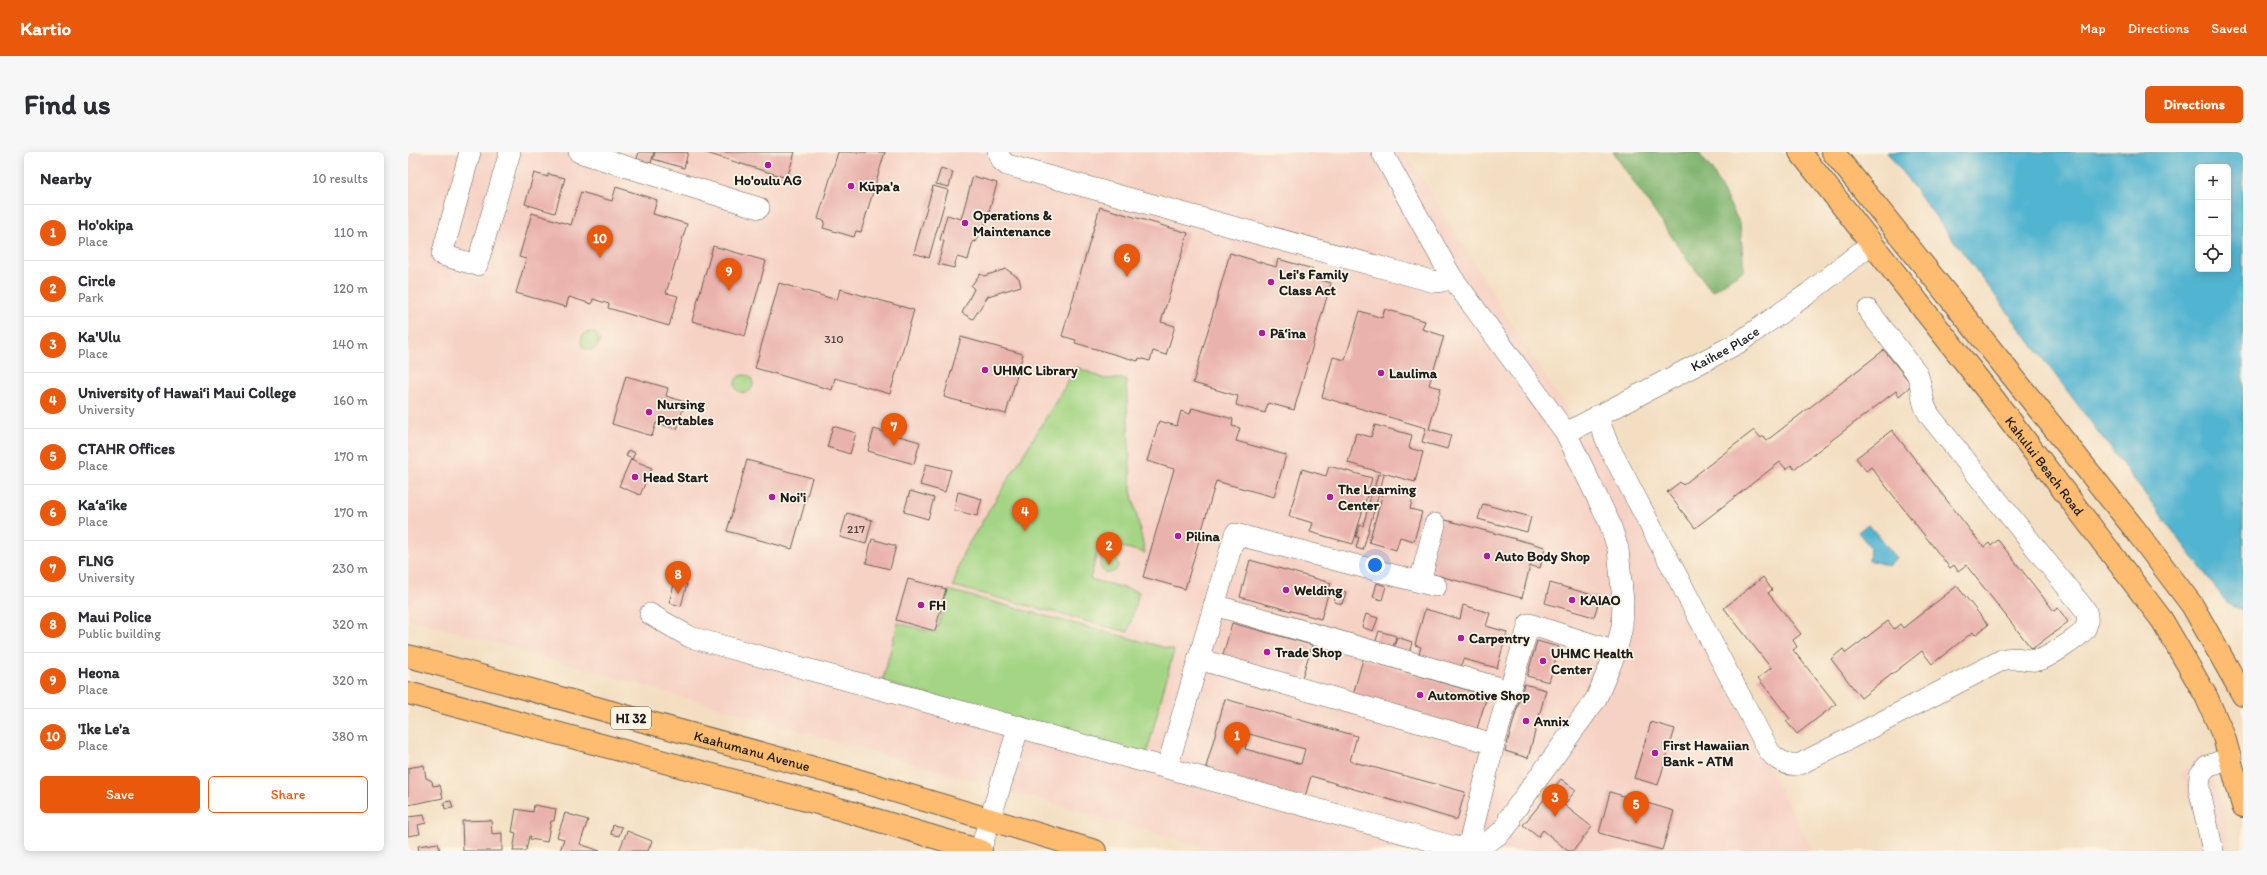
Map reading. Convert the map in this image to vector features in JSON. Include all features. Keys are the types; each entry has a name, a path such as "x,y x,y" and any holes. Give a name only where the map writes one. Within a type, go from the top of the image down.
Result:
{"main road":[{"name":"Kahului Beach Road","path":"1800,152 1990,394 2162,620 2206,696 2237,756 2243,806"},
{"name":"Kahului Beach Road","path":"1834,152 2142,539 2192,605 2243,695"},
{"path":"1872,243 1896,230"},
{"name":"Kaahumanu Avenue","path":"408,656 990,819 1095,851"},
{"name":"HI 32","path":"408,693 843,810 980,851"}],"street":[{"path":"470,152 442,255 477,265 510,152"},
{"path":"579,152 759,208"},
{"path":"998,152 1001,160 1007,165 1110,194 1435,282 1443,281 1451,276"},
{"path":"650,614 690,637 1019,726 1451,846 1468,848 1490,840 1510,822 1509,818 1566,744 1596,699 1616,652 1622,627 1623,601 1618,549 1610,524 1566,433 1451,276 1382,152"},
{"name":"Kaihee Place","path":"1566,433 1738,343 1809,292 1872,243"},
{"path":"1597,416 1609,447 1769,751 1784,763 1800,764 2002,660 2017,657 2035,660 2044,658 2080,634 2087,620 2086,611 1930,416 1922,401 1920,380 1916,372 1868,310"},
{"path":"1168,768 1235,534 1428,584 1435,524"},
{"path":"1214,604 1510,691"},
{"path":"1468,848 1494,744 1529,624 1616,652"},
{"path":"1198,659 1494,744"},
{"path":"980,851 1019,726"},
{"path":"2213,851 2199,788 2199,780 2207,766 2237,756"}],"shaded area":[{"path":"408,152 1406,152 1529,352 1563,404 1595,444 1813,851 1218,851 408,618"},
{"path":"2203,752 2224,810 2232,851 2185,851 2201,843 2181,772"}],"green space":[{"path":"1613,152 1698,152 1712,170 1740,224 1744,270 1712,291 1685,256"},
{"path":"586,332 594,332 599,337 597,348 594,350 586,350 581,345 581,337"},
{"path":"1077,367 1105,379 1126,379 1131,490 1145,553 1100,541 1090,579 1139,592 1128,632 953,586 963,553"},
{"path":"740,375 748,375 753,380 751,391 748,393 740,393 735,388 735,380"},
{"path":"1109,555 1113,556 1117,560 1117,568 1113,572 1109,573 1105,572 1101,568 1100,564 1101,560 1105,556"},
{"path":"948,590 1174,650 1146,756 882,682 898,623 936,633"}],"water":[{"path":"1887,152 2243,152 2243,610 2228,604"},
{"path":"1868,524 1897,558 1889,566 1869,560 1870,547 1858,532"}],"building":[{"path":"639,152 654,152 651,163 637,159"},
{"path":"655,152 688,152 684,168 653,159"},
{"name":"Ho'oulu AG","path":"703,152 795,152 787,178"},
{"name":"Kūpa'a","path":"838,152 885,152 861,232 856,231 854,237 823,228 825,221 818,219"},
{"path":"941,168 953,172 949,187 936,184"},
{"path":"534,173 548,177 548,174 565,178 555,213 525,204"},
{"name":"Operations & Maintenance","path":"973,176 997,183 984,229 980,228 976,242 973,241 968,260 957,257 954,268 938,264 944,241 940,240 947,215 961,219"},
{"path":"933,186 948,190 929,258 914,253"},
{"path":"616,187 657,200 653,214 687,224 666,293 678,296 669,326 608,308 609,304 593,299 592,304 569,297 566,307 516,293 526,259 519,257 532,213 571,225 581,192 612,201"},
{"path":"1100,207 1188,233 1161,322 1175,326 1166,355 1153,351 1150,361 1139,358 1138,361 1075,343 1076,340 1062,336"},
{"path":"713,246 766,261 745,336 692,321"},
{"name":"Pā‘ina","path":"1230,253 1276,267 1278,259 1313,269 1311,277 1331,283 1294,410 1268,403 1265,413 1236,405 1238,396 1193,383"},
{"path":"1006,269 1019,278 1021,286 988,296 973,319 962,313 974,289 971,286 980,274 984,276"},
{"path":"779,283 837,300 840,289 914,310 890,394 835,378 832,390 755,368"},
{"name":"Laulima","path":"1385,309 1425,321 1422,329 1444,336 1429,385 1441,388 1429,429 1451,435 1447,449 1422,442 1426,428 1322,397 1333,357 1345,360 1360,311 1382,318"},
{"name":"UHMC Library","path":"961,337 1023,354 1006,414 944,397"},
{"path":"1884,350 1912,385 1899,396 1896,391 1794,469 1791,465 1786,469 1780,462 1695,528 1667,492 1680,482 1683,485 1754,430 1761,438 1763,436 1766,440 1770,438"},
{"name":"Nursing Portables","path":"626,376 668,388 666,396 685,402 677,429 656,423 652,436 612,424"},
{"name":"Pilina","path":"1192,408 1233,419 1232,426 1240,428 1236,441 1286,455 1274,497 1216,481 1185,589 1143,577 1174,469 1147,461 1159,421 1177,426 1181,411 1190,414"},
{"name":"The Learning Center","path":"1375,425 1412,435 1409,448 1423,452 1415,482 1348,463 1356,433 1371,437"},
{"path":"833,426 856,433 850,454 827,447"},
{"path":"874,429 920,442 914,464 868,451"},
{"path":"1892,430 1981,544 1984,547 1989,543 1991,546 1998,540 2054,611 2058,608 2068,622 2032,649 1966,565 1958,571 1954,565 1950,568 1871,467 1866,471 1856,458"},
{"path":"629,450 635,453 632,459 626,456"},
{"name":"Head Start","path":"631,459 652,468 640,495 619,486"},
{"name":"Noi'i","path":"747,460 812,478 792,549 727,531"},
{"path":"926,464 951,470 945,492 920,485"},
{"name":"The Learning Center","path":"1329,466 1372,478 1353,544 1310,532 1313,523 1289,516 1302,469 1326,476"},
{"path":"1378,474 1384,475 1363,550 1356,548 1359,537 1356,537 1360,525 1363,526 1371,496 1368,495 1370,488 1374,489"},
{"name":"The Learning Center","path":"1384,489 1413,497 1410,509 1422,512 1414,541 1400,537 1396,550 1369,542"},
{"path":"910,491 934,498 928,519 904,512"},
{"path":"958,492 982,499 977,516 954,510"},
{"path":"1483,504 1531,517 1527,532 1478,519"},
{"path":"847,513 872,520 866,544 840,537"},
{"name":"Auto Body Shop","path":"1442,519 1545,547 1540,568 1530,566 1522,598 1428,573"},
{"path":"872,539 896,546 890,569 866,563"},
{"name":"Welding","path":"1250,560 1331,583 1321,619 1240,597"},
{"path":"1763,577 1772,590 1768,593 1801,634 1793,640 1797,647 1793,650 1836,704 1797,734 1786,721 1790,719 1758,678 1771,668 1724,608"},
{"name":"FH","path":"908,579 946,589 935,631 896,620"},
{"path":"675,581 687,584 681,606 669,603"},
{"path":"1377,583 1386,586 1382,600 1373,597"},
{"name":"KAIAO","path":"1550,583 1600,597 1594,617 1545,603"},
{"path":"1957,586 1988,625 1975,635 1973,632 1932,664 1922,651 1861,698 1831,659 1843,649 1846,653 1888,621 1894,629 1900,624 1903,628"},
{"path":"1338,589 1346,592 1342,604 1334,602"},
{"name":"Carpentry","path":"1463,605 1490,613 1486,626 1507,632 1497,668 1463,659 1459,673 1417,661 1421,647 1415,645 1425,609 1460,619"},
{"path":"1366,614 1378,618 1373,631 1362,627"},
{"name":"Trade Shop","path":"1232,623 1312,645 1301,681 1222,659"},
{"path":"1379,631 1396,636 1392,652 1374,647"},
{"path":"1397,637 1412,642 1409,654 1394,649"},
{"name":"UHMC Health Center","path":"1537,641 1559,647 1549,682 1527,676"},
{"name":"Automotive Shop","path":"1363,659 1487,696 1476,732 1353,695"},
{"name":"Annix","path":"1524,684 1546,690 1528,758 1505,751"},
{"path":"1225,699 1357,736 1350,761 1465,792 1457,820 1311,776 1304,800 1210,774 1211,769 1206,767","holes":["1249,734 1305,749 1301,764 1245,749"]},
{"name":"First Hawaiian Bank - ATM","path":"1651,722 1675,729 1658,785 1634,778"},
{"path":"424,765 426,778 432,781 433,786 440,785 443,798 408,805 408,768"},
{"path":"1561,779 1576,790 1564,805 1592,827 1573,851 1568,851 1543,830 1538,837 1523,825"},
{"path":"1610,792 1674,811 1662,850 1599,833"},
{"path":"451,801 453,808 445,809 444,802"},
{"path":"534,805 556,809 554,821 551,821 547,842 530,839 531,836 529,836 526,851 513,851 516,833 512,832 516,809 533,812"},
{"path":"565,813 588,820 580,844 600,851 560,851 564,839 557,837"},
{"path":"424,815 426,823 418,825 420,834 408,836 408,817"},
{"path":"491,820 492,834 502,833 502,851 463,851 462,821"},
{"path":"613,825 622,827 619,836 611,834"},
{"path":"627,831 652,841 648,851 619,851"},
{"path":"438,843 440,851 419,851 418,846"}],"place":[{"name":"Ho'oulu AG","path":"768,165"},
{"name":"Kūpa'a","path":"851,186"},
{"name":"Operations & Maintenance","path":"965,223"},
{"name":"'Ike Le'a","path":"600,258"},
{"name":"Ka‘a‘ike","path":"1127,277"},
{"name":"Lei's Family Class Act","path":"1271,282"},
{"name":"Heona","path":"729,291"},
{"name":"Pā‘ina","path":"1262,333"},
{"name":"UHMC Library","path":"985,370"},
{"name":"Laulima","path":"1381,373"},
{"name":"Nursing Portables","path":"649,412"},
{"name":"FLNG","path":"894,446"},
{"name":"Head Start","path":"635,477"},
{"name":"Noi'i","path":"772,497"},
{"name":"The Learning Center","path":"1330,497"},
{"name":"University of Hawai‘i Maui College","path":"1025,531"},
{"name":"Pilina","path":"1178,536"},
{"name":"Auto Body Shop","path":"1487,556"},
{"name":"Circle","path":"1109,565"},
{"name":"Welding","path":"1286,590"},
{"name":"Maui Police","path":"678,594"},
{"name":"KAIAO","path":"1572,600"},
{"name":"FH","path":"921,605"},
{"name":"Carpentry","path":"1461,638"},
{"name":"Trade Shop","path":"1267,652"},
{"name":"UHMC Health Center","path":"1543,661"},
{"name":"Automotive Shop","path":"1420,695"},
{"name":"Annix","path":"1526,721"},
{"name":"First Hawaiian Bank - ATM","path":"1655,753"},
{"name":"Ho'okipa","path":"1237,755"},
{"name":"Ka'Ulu","path":"1555,817"},
{"name":"CTAHR Offices","path":"1636,824"}]}
